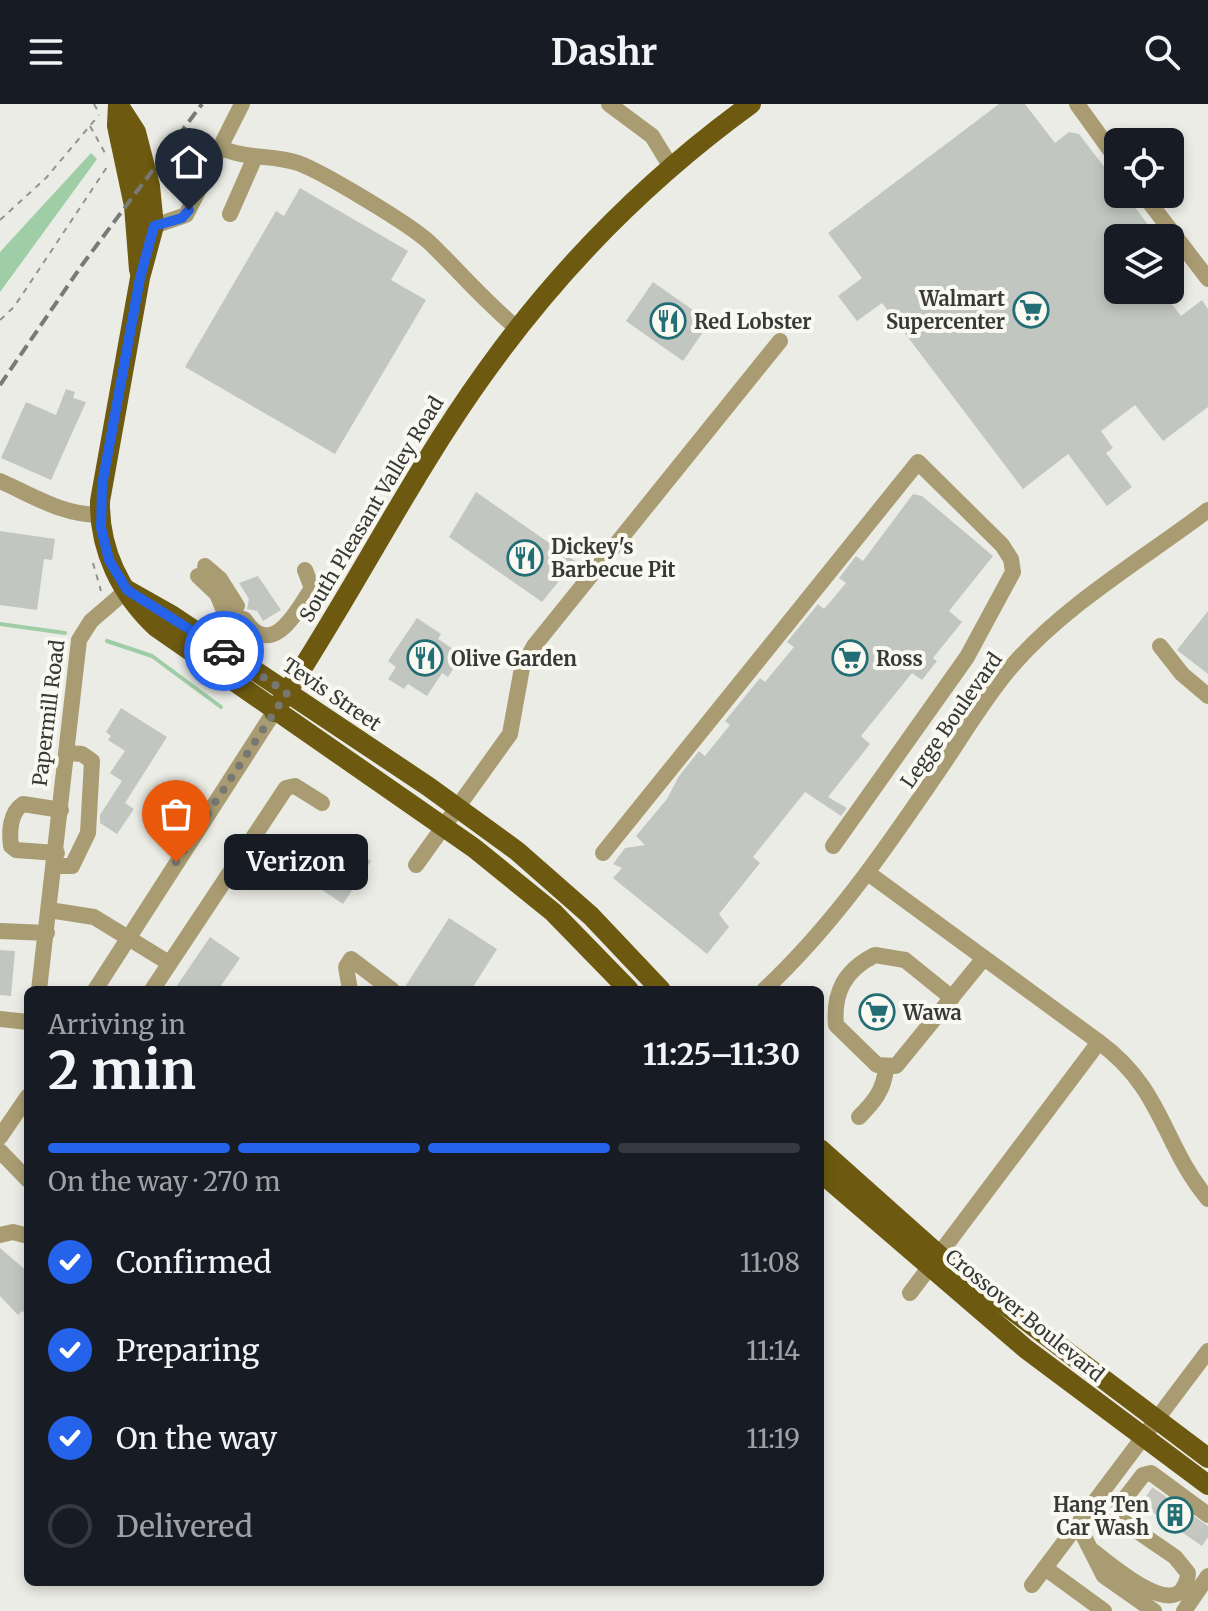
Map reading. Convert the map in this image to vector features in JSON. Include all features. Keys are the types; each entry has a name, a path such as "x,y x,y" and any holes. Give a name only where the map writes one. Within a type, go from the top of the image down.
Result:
{"main road":[{"path":"118,104 136,132 150,186 154,226 140,278 100,515 109,560 127,590 156,627 443,827 535,896 625,986"},
{"path":"118,104 117,126 134,206 140,278"},
{"name":"South Pleasant Valley Road","path":"274,712 462,405 518,329 589,246 671,167 751,104"},
{"name":"Tevis Street","path":"127,590 173,616 457,807 542,871 657,986"},
{"name":"Crossover Boulevard","path":"824,1153 1026,1349 1208,1485"},
{"name":"Crossover Boulevard","path":"824,1175 934,1263 1208,1458"}],"street":[{"path":"154,226 186,215 242,104"},
{"path":"609,104 652,136 671,167"},
{"path":"1077,104 1104,142"},
{"path":"220,147 255,157 298,163 409,227 428,241 483,301 518,329"},
{"path":"230,214 255,157"},
{"path":"1154,208 1208,279"},
{"path":"416,865 510,734 522,668 534,646 780,341"},
{"path":"603,853 918,462 1002,545 1011,559 1013,572 967,657 833,846"},
{"path":"0,481 58,510 78,516 100,515"},
{"name":"Legge Boulevard","path":"768,986 815,940 868,873 993,691 1025,651 1058,622 1208,510"},
{"path":"274,634 255,630 240,613 220,579 202,571 217,594 231,628 255,636 274,634 288,626 312,588 305,570"},
{"name":"Papermill Road","path":"40,986 79,640 91,621 127,590"},
{"path":"1160,646 1182,674 1208,696"},
{"name":"South Pleasant Valley Road","path":"97,986 274,712"},
{"path":"61,810 33,805 18,807 10,834 11,846 72,866 88,833 94,766 89,757 68,753"},
{"path":"155,986 286,788 298,787 322,803"},
{"path":"868,873 1125,1061 1154,1099 1192,1180 1208,1199"},
{"path":"49,910 86,914 169,963"},
{"path":"0,931 47,933"},
{"path":"952,998 905,960 889,954 875,955 861,962 837,992 836,1025 877,1065 886,1068 896,1066 952,998 984,958"},
{"path":"349,986 346,967 351,959 387,986"},
{"path":"0,1019 24,1022"},
{"path":"910,1293 1099,1042"},
{"path":"859,1117 879,1095 885,1082 886,1068"},
{"path":"0,1137 24,1102"},
{"path":"0,1151 24,1176"},
{"path":"0,1235 13,1232 24,1235"},
{"path":"1032,1585 1208,1351"},
{"path":"1093,1551 1160,1600 1170,1600 1181,1591 1188,1579 1185,1568 1117,1515 1142,1489 1143,1475 1153,1474 1208,1515"},
{"path":"1078,1525 1104,1576 1154,1611"},
{"path":"1045,1568 1104,1611"},
{"path":"1184,1611 1208,1576"},
{"path":"1190,1611 1208,1587"}],"path":[{"path":"94,104 104,122"},
{"path":"0,220 46,178 100,115"},
{"path":"90,126 106,158"},
{"path":"0,320 14,307 100,183 107,163"}],"shaded area":[{"path":"91,153 97,159 0,292 0,252"}],"building":[{"name":"Walmart Supercenter","path":"999,104 1025,104 1055,143 1069,132 1079,134 1104,167 1104,208 1136,208 1148,224 1104,224 1104,304 1172,304 1181,316 1202,300 1208,309 1208,407 1163,441 1135,405 1101,431 1113,448 1106,453 1132,487 1107,506 1068,454 1023,489 882,303 857,321 838,296 862,278 828,233"},
{"path":"300,188 408,251 391,280 426,300 335,454 185,367 276,211 284,216"},
{"name":"Red Lobster","path":"653,282 710,322 683,361 626,321"},
{"path":"66,389 75,392 73,398 86,402 51,480 1,458 26,402 56,415"},
{"path":"476,492 575,561 542,602 449,537"},
{"path":"913,494 922,496 993,556 949,611 962,622 933,658 937,661 922,680 912,673 861,736 870,744 828,797 847,808 841,816 805,792 753,857 760,863 719,914 729,927 707,954 613,878 622,868 613,864 625,848 645,845 636,836 667,799 679,776 699,751 705,756 730,725 725,721 760,678 765,682 794,647 787,642 818,604 824,609 846,583 839,578 856,556 863,561"},
{"path":"0,531 55,539 52,560 44,559 37,610 0,605"},
{"path":"258,576 281,610 263,621 257,611 247,609 249,599 239,583"},
{"path":"1208,611 1208,674 1177,650"},
{"name":"Olive Garden","path":"417,618 441,634 438,639 462,655 448,677 442,673 427,696 408,684 404,689 388,679 396,667 388,661"},
{"path":"121,708 167,737 125,803 134,809 117,834 100,823 100,815 122,781 110,773 125,751 108,740 111,736 106,732"},
{"path":"337,836 371,861 343,904 309,881"},
{"path":"449,918 497,949 474,986 406,986"},
{"path":"210,937 240,958 221,986 177,986"},
{"path":"0,950 15,951 11,996 0,995"},
{"path":"0,1248 24,1269 24,1313 18,1315 0,1296"},
{"name":"Hang Ten Car Wash","path":"1152,1488 1208,1526 1208,1537 1202,1546 1141,1504"}],"waterway":[{"path":"0,624 65,633"},
{"path":"107,641 152,656 221,707"}],"tunnel":[{"path":"1148,1494 1208,1536"}],"railway":[{"path":"0,385 82,265 202,104"}],"way so far":[{"path":"176,862 287,693 224,651"}],"place":[{"name":"Walmart Supercenter","path":"1031,310"},
{"name":"Red Lobster","path":"668,321"},
{"name":"Dickey's Barbecue Pit","path":"525,558"},
{"name":"Olive Garden","path":"425,658"},
{"name":"Ross","path":"850,658"},
{"name":"Verizon","path":"176,862"},
{"name":"Wawa","path":"877,1012"},
{"name":"Hang Ten Car Wash","path":"1175,1515"}],"route":[{"path":"189,210 182,218 154,226 140,278 102,485 101,528 109,560 127,590 173,616 224,651"}]}
